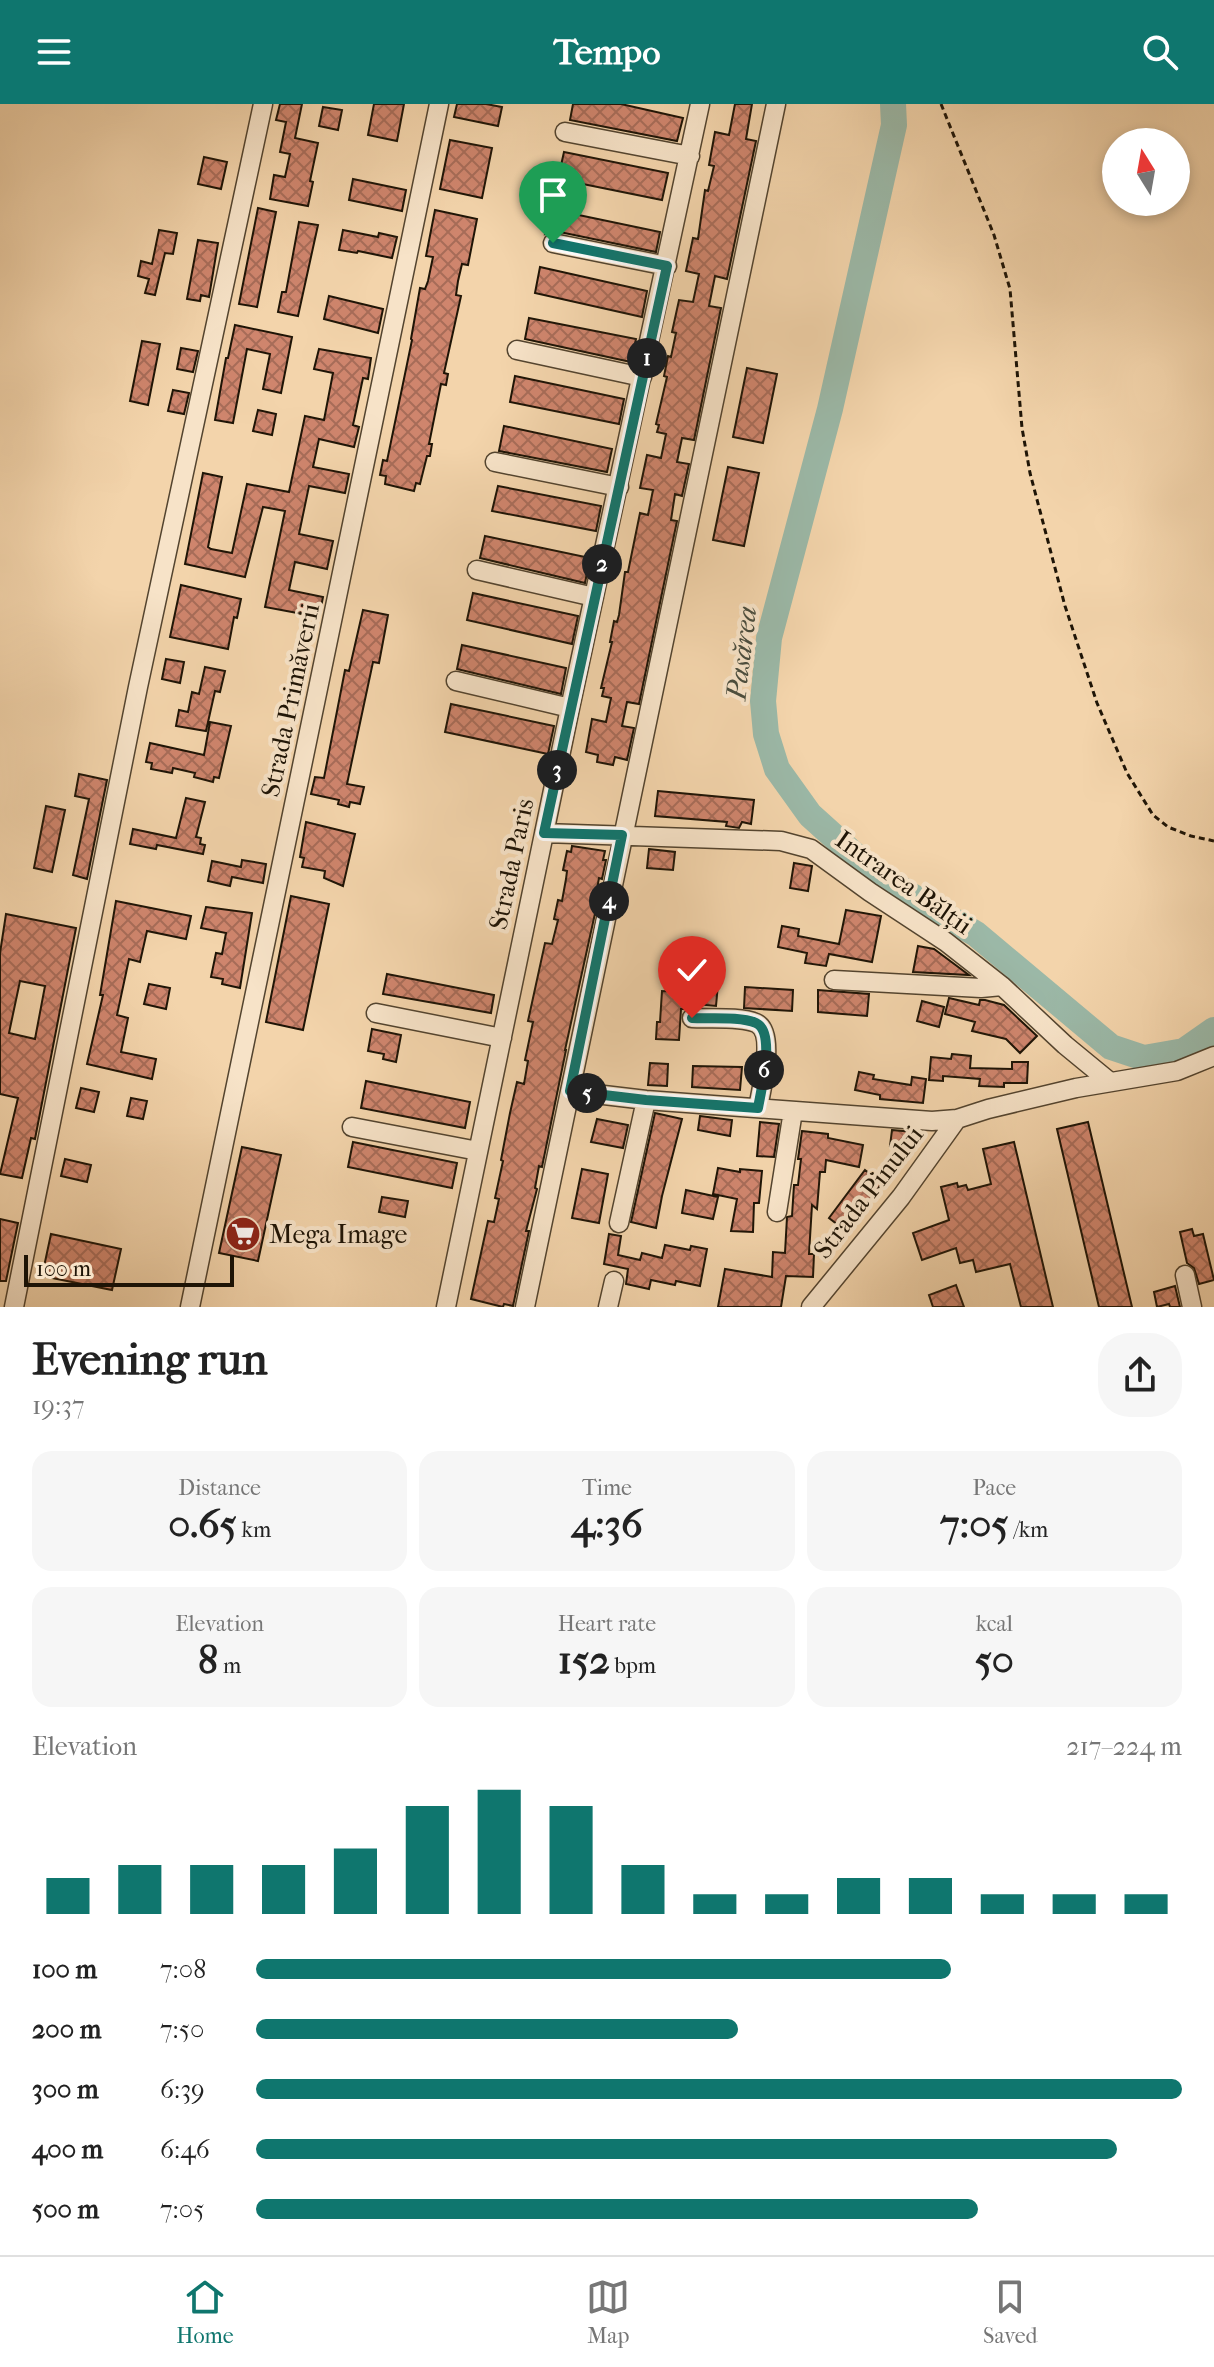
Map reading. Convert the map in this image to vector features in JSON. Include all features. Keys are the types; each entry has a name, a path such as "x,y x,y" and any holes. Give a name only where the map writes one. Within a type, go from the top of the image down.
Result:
{"street":[{"path":"14,1307 138,687 263,104"},
{"name":"Strada Primăverii","path":"190,1307 439,104"},
{"name":"Strada Paris","path":"446,1307 570,708 700,104"},
{"path":"525,1307 776,104"},
{"path":"565,132 690,156"},
{"path":"553,243 667,266"},
{"path":"517,350 642,377"},
{"path":"495,462 619,487"},
{"path":"477,570 594,597"},
{"path":"456,681 570,708"},
{"name":"Intrarea Bălții","path":"544,833 768,840 802,845 946,942 1002,986 1110,1082"},
{"path":"834,980 981,988 1002,986"},
{"path":"376,1013 502,1038"},
{"path":"692,1018 738,1020 756,1023 764,1029 766,1053 758,1108"},
{"path":"570,1091 646,1100 932,1121 957,1119 1110,1082 1177,1071 1214,1056"},
{"path":"619,1223 646,1100"},
{"path":"777,1212 793,1111"},
{"name":"Strada Pinului","path":"819,1303 957,1119"},
{"path":"352,1127 478,1151"},
{"path":"1185,1275 1192,1307"},
{"path":"608,1307 614,1281"}],"path":[{"path":"941,104 994,235 1010,289 1022,428 1030,473 1065,606 1097,703 1127,773 1153,815 1168,827 1214,841"}],"building":[{"path":"280,104 302,104 295,138 318,143 308,206 270,199 274,175 285,177 290,154 280,152 286,122 276,120"},
{"path":"374,104 404,104 397,141 368,135"},
{"path":"457,104 502,107 498,126 454,117"},
{"path":"573,104 621,104 683,118 677,141 570,120"},
{"path":"735,104 752,104 746,139 756,141 727,279 715,276 709,306 721,308 694,440 682,438 677,462 689,464 682,496 675,494 671,520 677,521 639,704 627,702 622,726 634,728 627,760 615,757 613,765 597,762 598,755 586,752 592,719 606,722 611,698 602,696 604,688 601,688 640,513 648,515 653,490 640,488 647,455 661,458 666,434 657,432 659,425 656,424 667,377 664,376 668,356 671,357 676,333 672,332 679,300 693,302 699,274 686,271 693,238 698,239 705,190 708,191 714,166 709,165 715,132 729,135"},
{"path":"323,107 342,110 338,130 319,126"},
{"path":"450,140 492,148 482,198 440,189"},
{"path":"564,152 668,173 662,200 558,179"},
{"path":"204,157 227,162 221,189 198,184"},
{"path":"353,179 406,190 402,211 349,200"},
{"path":"258,208 276,212 257,307 239,304"},
{"path":"550,209 660,232 656,252 555,231 545,234"},
{"path":"435,210 477,219 468,265 462,264 458,281 456,295 461,296 444,373 448,374 446,385 441,384 429,444 432,444 430,456 427,456 420,484 416,483 414,491 385,484 386,476 380,475 383,460 387,461 420,288 425,289 433,257 426,256"},
{"path":"299,222 318,225 298,316 278,312 282,292 286,292"},
{"path":"159,230 177,233 173,254 165,253 155,295 145,293 149,279 138,276 141,261 152,264"},
{"path":"343,230 378,237 379,233 397,237 392,258 339,250"},
{"path":"198,240 218,243 209,297 201,295 200,301 187,299"},
{"path":"540,267 647,291 642,317 535,293"},
{"path":"329,296 383,309 378,333 324,319"},
{"path":"529,318 636,339 631,362 525,339"},
{"path":"235,325 292,337 281,393 263,389 270,354 247,349 233,423 215,420"},
{"path":"142,341 160,344 148,405 130,401"},
{"path":"181,348 198,351 193,372 177,369"},
{"path":"319,349 371,358 368,379 363,378 353,425 359,427 354,447 319,439 313,467 349,474 345,493 309,486 299,534 333,541 327,569 295,562 289,590 323,597 319,617 265,607 285,511 263,507 245,577 185,564 203,473 222,477 208,547 211,549 232,553 247,484 289,492 305,416 324,420 333,373 314,369"},
{"path":"747,368 777,374 763,443 733,437"},
{"path":"515,376 624,399 619,424 510,402"},
{"path":"173,390 189,393 184,414 168,411"},
{"path":"258,410 276,414 272,435 253,431"},
{"path":"504,426 612,449 607,472 499,451"},
{"path":"728,467 759,473 744,546 713,540"},
{"path":"498,486 601,506 596,531 492,511"},
{"path":"485,536 590,558 585,583 480,558"},
{"path":"181,585 241,599 228,649 170,637"},
{"path":"473,593 578,616 572,644 467,620"},
{"path":"363,610 388,615 379,663 373,662 347,784 364,787 360,804 350,802 349,807 338,804 339,800 311,794 315,777 324,778 345,670 349,671"},
{"path":"462,645 566,668 561,694 457,669"},
{"path":"166,659 184,662 180,683 162,679"},
{"path":"205,667 225,671 220,692 215,691 206,731 176,726 179,710 188,712 192,692 199,694"},
{"path":"451,704 554,726 548,754 445,732"},
{"path":"210,722 231,726 219,778 214,777 213,782 194,777 195,773 173,768 172,773 151,769 152,763 146,762 150,743 204,755"},
{"path":"79,774 107,780 87,879 73,875 89,799 75,796"},
{"path":"658,791 754,800 751,824 742,822 739,828 726,826 727,822 655,816"},
{"path":"186,798 205,802 196,837 201,838 200,844 205,845 203,854 157,845 156,849 130,844 133,829 176,838"},
{"path":"46,806 65,810 52,872 34,868"},
{"path":"306,822 355,834 343,886 324,878 325,871 302,867 304,858 300,857"},
{"path":"572,846 605,851 603,860 606,860 602,879 599,878 596,909 542,1167 539,1166 513,1306 504,1304 503,1307 471,1299 488,1221 494,1222 499,1199 495,1198 510,1113 517,1082 524,1084 528,1061 525,1060 533,1022 528,1021 545,943 552,944 558,920 554,919 558,900 562,901 566,879 567,871 563,870 567,851 571,852"},
{"path":"649,849 675,852 673,870 647,868"},
{"path":"242,860 266,864 263,883 232,877 230,886 208,881 212,861 241,867"},
{"path":"794,863 812,866 808,891 790,888"},
{"path":"291,896 329,904 303,1030 266,1022"},
{"path":"116,901 191,916 186,939 147,931 140,962 129,959 117,1015 128,1018 121,1052 156,1059 152,1079 87,1064 103,995 100,995"},
{"path":"206,907 252,913 240,988 222,984 223,979 211,977 216,953 222,954 226,933 201,928"},
{"path":"846,910 881,916 872,962 829,954 826,966 805,963 807,953 778,947 782,926 799,929 798,936 839,944"},
{"path":"6,914 76,928 35,1139 31,1138 22,1178 0,1174 18,1098 0,1094 0,953","holes":["20,981 45,986 35,1039 9,1033"]},
{"path":"918,946 934,949 969,975 913,972"},
{"path":"387,974 494,995 491,1013 383,994"},
{"path":"700,983 718,984 716,1006 685,1003 684,1009 681,1009 679,1040 656,1039 662,991 699,993"},
{"path":"149,984 170,988 166,1009 144,1004"},
{"path":"745,987 793,990 792,1011 744,1008"},
{"path":"818,990 869,994 867,1016 818,1012"},
{"path":"949,998 979,1005 980,1000 985,1000 1004,1005 1037,1036 1020,1053 1006,1039 972,1031 975,1022 945,1014"},
{"path":"922,1001 944,1007 939,1027 917,1021"},
{"path":"372,1029 401,1035 396,1062 383,1059 384,1054 368,1051"},
{"path":"952,1054 971,1056 970,1068 1012,1069 1012,1062 1028,1062 1027,1083 1004,1083 1004,1087 979,1086 980,1079 943,1076 943,1081 929,1080 931,1057 951,1059"},
{"path":"650,1063 668,1064 667,1086 648,1085"},
{"path":"693,1066 742,1067 740,1090 692,1087"},
{"path":"859,1072 874,1075 873,1079 911,1085 912,1077 926,1079 923,1103 880,1099 880,1095 855,1090"},
{"path":"366,1081 470,1102 465,1128 361,1108"},
{"path":"81,1088 99,1092 94,1112 76,1108"},
{"path":"131,1098 147,1101 143,1119 127,1116"},
{"path":"655,1113 682,1119 656,1228 631,1222"},
{"path":"700,1116 732,1120 730,1136 698,1130"},
{"path":"597,1119 628,1125 623,1148 591,1142"},
{"path":"760,1122 779,1124 774,1157 757,1156"},
{"path":"1088,1122 1132,1307 1099,1307 1057,1129"},
{"path":"892,1130 913,1132 911,1148 890,1146"},
{"path":"802,1131 828,1134 828,1138 863,1145 859,1167 826,1160 825,1172 820,1172 817,1209 812,1205 809,1254 814,1254 813,1277 786,1276 781,1307 718,1307 725,1269 772,1277 773,1252 785,1253 787,1217 792,1216 794,1185 798,1185"},
{"path":"353,1142 457,1163 452,1188 348,1167"},
{"path":"1014,1142 1053,1307 1021,1307 1010,1264 976,1272 973,1260 960,1263 956,1248 922,1260 913,1233 949,1220 941,1187 957,1183 958,1187 966,1185 968,1190 991,1184 983,1149"},
{"path":"242,1147 281,1155 258,1261 219,1253"},
{"path":"65,1159 91,1165 87,1182 61,1176"},
{"path":"718,1168 740,1172 740,1169 762,1171 759,1203 754,1203 753,1232 731,1231 737,1199 713,1194"},
{"path":"582,1169 608,1174 599,1223 572,1218"},
{"path":"865,1170 882,1183 846,1231 829,1218"},
{"path":"686,1190 718,1197 713,1219 682,1213"},
{"path":"382,1197 408,1201 405,1217 379,1212"},
{"path":"0,1219 18,1223 6,1281 0,1281"},
{"path":"1192,1229 1194,1236 1203,1234 1214,1280 1199,1284 1194,1268 1187,1263 1180,1232"},
{"path":"51,1234 121,1249 112,1290 42,1276"},
{"path":"609,1234 621,1236 618,1255 640,1260 642,1253 662,1258 665,1245 690,1250 691,1246 707,1249 700,1286 651,1280 649,1289 626,1284 628,1269 604,1264"},
{"path":"956,1285 964,1307 933,1307 929,1295"},
{"path":"1175,1286 1180,1307 1170,1307 1169,1304 1157,1307 1154,1292"}],"waterway":[{"name":"Pasărea","path":"893,104 894,125 830,409 769,638 763,701 766,734 777,769 810,815 871,870 976,934 1111,1047 1144,1058 1184,1051 1214,1030"}],"place":[{"name":"Mega Image","path":"243,1234"}],"route":[{"path":"553,243 667,266 544,833 622,835 570,1091 758,1108 766,1053 764,1029 756,1023 738,1020 692,1018"}]}
